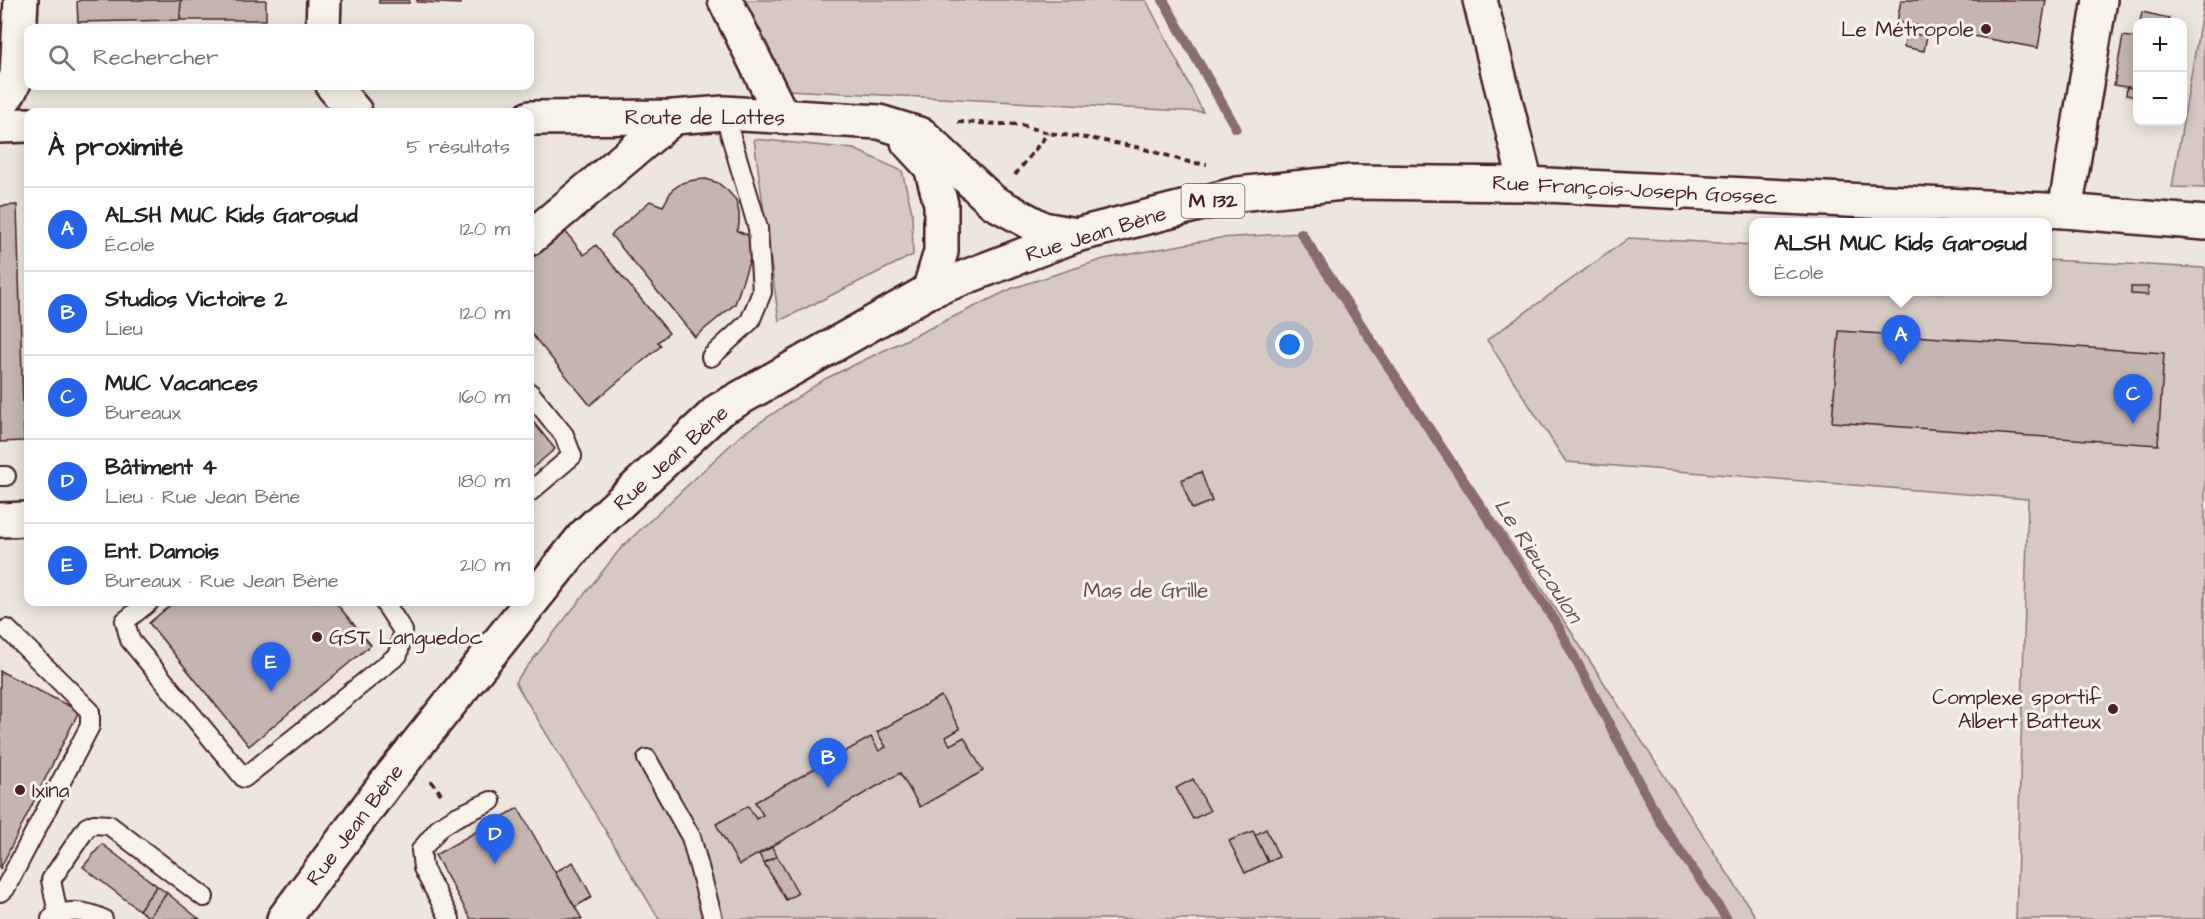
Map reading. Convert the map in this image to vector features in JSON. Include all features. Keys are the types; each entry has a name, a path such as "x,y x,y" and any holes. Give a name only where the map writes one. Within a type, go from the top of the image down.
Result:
{"main road":[{"path":"0,104 17,76 21,0"},
{"path":"323,24 324,0"},
{"path":"725,0 782,116"},
{"path":"1480,0 1526,184"},
{"path":"2065,212 2100,0"},
{"path":"336,90 352,108"},
{"name":"Route de Lattes","path":"534,118 674,117 724,113 879,122 921,135 964,172 993,202 1043,229 1076,235"},
{"path":"534,235 674,117"},
{"path":"879,122 903,138 931,167 941,204 942,232 941,252 929,291"},
{"path":"0,126 24,125"},
{"name":"Rue François-Joseph Gossec","path":"1352,182 1526,184 2065,212 2205,223"},
{"name":"Rue Jean Bène","path":"534,598 584,536 719,410 929,291 1076,235 1238,195 1352,182"},
{"path":"0,520 24,519"},
{"name":"Rue Jean Bène","path":"284,919 386,783 528,606"}],"lane":[{"path":"711,357 750,321 762,292 759,228 724,113"},
{"path":"534,398 564,435 572,456 534,489"},
{"path":"145,606 125,621 130,640 244,778 398,655 403,631 392,606"},
{"path":"0,892 5,889 90,726 90,711 7,629"},
{"path":"647,759 691,837 713,919"},
{"path":"450,919 423,868 421,850 440,827 491,801"},
{"path":"103,919 89,912 55,916 51,880 87,827 94,824 109,825 204,897"}],"path":[{"path":"951,121 1021,126 1048,133"},
{"path":"430,780 456,817"}],"green space":[{"path":"739,0 1146,0 1203,112 787,90"},
{"path":"2204,0 2205,188 2172,187 2182,126 2187,126 2187,99"},
{"path":"754,139 854,149 902,171 912,212 913,255 779,321"},
{"name":"Mas de Grille","path":"1301,233 1566,624 1757,919 659,919 515,682 621,548 741,435 825,379 1013,288 1104,259 1220,238"},
{"name":"Complexe sportif Albert Batteux","path":"1629,238 1749,245 1749,296 2052,296 2052,260 2205,268 2205,919 2016,919 2028,499 1566,462 1487,340"}],"building":[{"path":"80,0 181,0 180,20 78,22 77,2"},
{"path":"181,0 266,0 266,20 180,20"},
{"path":"379,0 409,0 409,3 379,3"},
{"path":"417,0 461,0 461,4 417,2"},
{"name":"Le Métropole","path":"1901,0 2046,0 2038,48 1897,22"},
{"path":"2142,12 2169,18 2141,18"},
{"path":"1906,33 1927,36 1924,51 1904,47"},
{"path":"2123,36 2133,37 2133,88 2114,85"},
{"path":"2127,87 2133,88 2133,96 2126,95"},
{"path":"706,179 718,183 736,200 739,213 737,231 750,236 752,253 735,304 695,337 611,235 650,201 663,206 672,190 682,183"},
{"path":"17,205 24,441 0,442 0,206"},
{"path":"565,231 584,255 596,245 669,333 658,342 661,346 590,405 534,337 534,257"},
{"path":"2131,287 2148,287 2148,295 2131,294"},
{"path":"1839,331 2164,353 2158,445 1832,422"},
{"path":"534,423 555,449 534,467"},
{"path":"1201,472 1212,501 1192,509 1181,480"},
{"path":"169,606 338,606 371,645 249,746 149,623"},
{"name":"Ixina","path":"0,671 79,711 0,869"},
{"path":"941,696 960,729 946,737 950,745 964,737 983,771 920,807 900,773 739,865 716,824 748,806 756,819 763,815 755,802 871,737 879,751 886,747 877,732"},
{"path":"1193,779 1210,811 1193,819 1176,788"},
{"path":"518,808 582,919 471,919 435,855"},
{"path":"1266,829 1279,857 1268,862 1255,835"},
{"path":"1253,831 1268,862 1245,873 1229,841"},
{"path":"102,844 157,886 139,910 83,867"},
{"path":"772,847 777,856 764,863 759,854"},
{"path":"777,856 798,893 786,900 764,863"},
{"path":"573,862 592,897 575,907 555,872"},
{"path":"157,886 167,893 149,917 139,910"},
{"path":"167,893 200,919 151,919 149,917"}],"waterway":[{"name":"Le Rieucoulon","path":"1163,0 1236,128"},
{"name":"Le Rieucoulon","path":"1301,233 1557,624 1661,823 1727,919"}],"place":[{"name":"Le Métropole","path":"1986,29"},
{"name":"ALSH MUC Kids Garosud","path":"1901,365"},
{"name":"MUC Vacances","path":"2133,424"},
{"name":"GST Languedoc","path":"317,637"},
{"name":"Ent. Damois","path":"271,692"},
{"name":"Complexe sportif Albert Batteux","path":"2113,709"},
{"name":"Studios Victoire 2","path":"828,788"},
{"name":"Ixina","path":"20,790"},
{"name":"Bâtiment 4","path":"495,864"}]}
